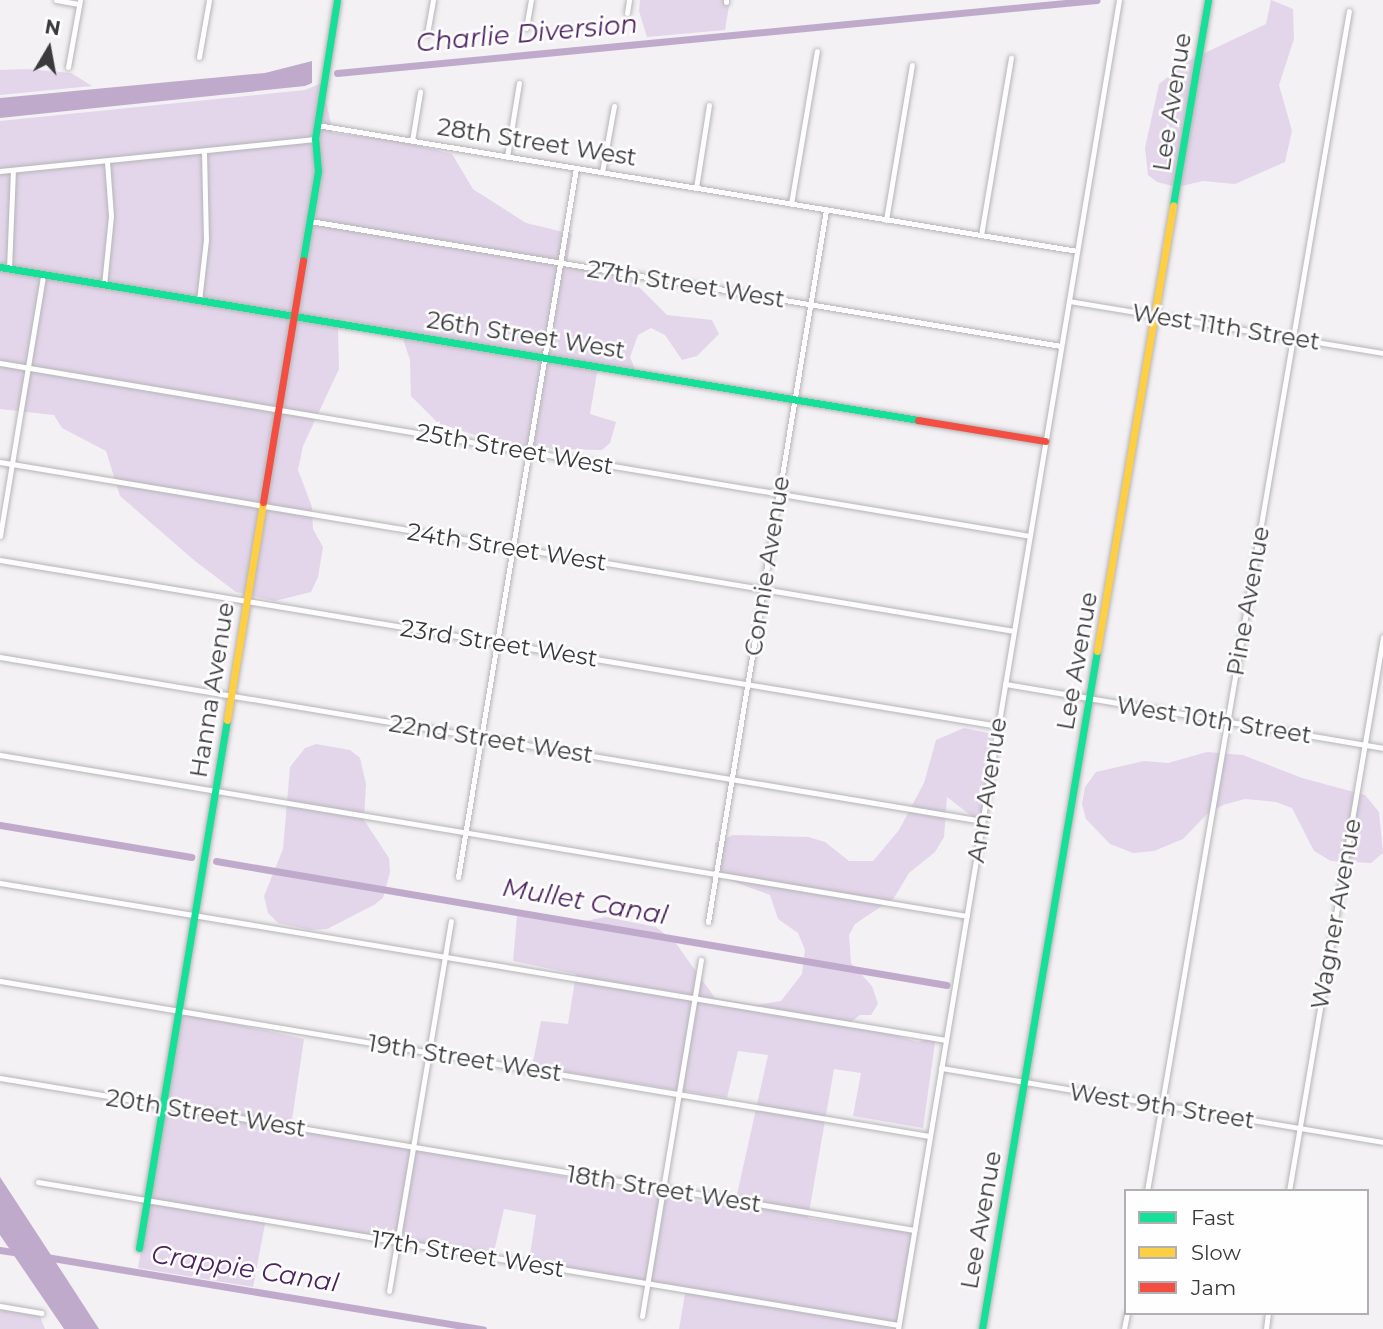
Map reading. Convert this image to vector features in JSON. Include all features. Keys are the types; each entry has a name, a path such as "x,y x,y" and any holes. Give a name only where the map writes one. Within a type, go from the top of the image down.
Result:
{"street":[{"path":"56,0 79,2 68,67"},
{"path":"199,57 209,0"},
{"path":"0,171 315,139 337,0"},
{"path":"427,34 433,0"},
{"path":"526,27 531,0"},
{"path":"626,13 629,0"},
{"name":"Ann Avenue","path":"898,1327 1119,0"},
{"name":"Lee Avenue","path":"982,1329 1209,0"},
{"name":"Pine Avenue","path":"1147,1189 1349,11"},
{"path":"791,204 817,51"},
{"path":"981,235 1011,58"},
{"path":"886,220 912,65"},
{"path":"506,157 519,83"},
{"path":"412,141 419,93"},
{"path":"696,188 709,105"},
{"path":"602,172 614,106"},
{"name":"28th Street West","path":"317,125 1077,251"},
{"name":"Hanna Avenue","path":"139,1248 310,221 318,163 315,139"},
{"path":"198,300 206,240 204,151"},
{"path":"104,285 111,216 107,161"},
{"path":"458,877 576,168"},
{"path":"9,268 13,170"},
{"name":"Connie Avenue","path":"708,922 827,210"},
{"name":"27th Street West","path":"310,221 1061,346"},
{"name":"26th Street West","path":"0,267 1045,441"},
{"path":"0,536 43,275"},
{"name":"West 11th Street","path":"1069,301 1383,353"},
{"name":"25th Street West","path":"0,363 1030,536"},
{"name":"24th Street West","path":"0,462 1014,631"},
{"name":"23rd Street West","path":"0,560 998,726"},
{"name":"Wagner Avenue","path":"1289,1189 1383,637"},
{"name":"22nd Street West","path":"0,657 982,821"},
{"name":"West 10th Street","path":"1005,684 1383,748"},
{"path":"0,755 967,916"},
{"path":"0,883 946,1040"},
{"path":"389,1291 451,920"},
{"path":"642,1316 701,960"},
{"name":"19th Street West","path":"0,981 929,1136"},
{"name":"West 9th Street","path":"941,1068 1383,1142"},
{"name":"20th Street West","path":"0,1078 413,1147"},
{"name":"18th Street West","path":"413,1147 914,1230"},
{"name":"17th Street West","path":"38,1182 898,1327"},
{"path":"0,1307 41,1313"}],"shaded area":[{"path":"640,0 730,0 725,30 647,37 639,11"},
{"path":"1271,0 1293,9 1294,39 1279,85 1292,131 1285,162 1235,184 1203,181 1177,187 1157,182 1148,175 1145,148 1159,84 1190,60 1266,24"},
{"path":"312,61 312,83 305,86 0,118 0,98 265,73"},
{"path":"28,69 71,73 92,86 0,95 0,70"},
{"path":"322,83 333,133 400,141 452,154 473,189 526,223 572,234 567,264 626,274 667,315 712,320 719,334 697,356 682,360 665,335 651,328 638,335 630,357 636,372 598,367 590,414 616,422 610,443 602,450 553,449 500,443 438,423 411,396 410,360 401,333 343,319 338,329 339,369 303,446 298,470 312,507 313,529 323,547 318,577 311,592 275,601 236,592 195,561 120,496 106,451 62,428 54,415 0,409 0,121 305,90"},
{"path":"964,728 992,734 982,824 947,797 944,837 935,852 909,873 894,898 855,924 849,935 851,963 872,986 878,1004 871,1015 860,1015 851,1022 918,1042 936,1036 923,1128 853,1116 861,1073 834,1069 808,1218 913,1233 897,1329 679,1329 686,1288 529,1262 536,1215 504,1209 492,1260 266,1219 253,1287 138,1268 180,1012 304,1039 291,1126 734,1208 768,1055 738,1051 727,1098 532,1067 541,1021 568,1024 576,974 513,961 517,916 574,923 606,917 656,927 675,942 715,998 756,1005 781,1001 802,974 805,950 798,933 778,919 770,895 729,880 716,864 715,843 733,835 808,837 825,842 849,861 873,861 899,830 924,783 936,740"},
{"path":"316,744 350,750 360,758 366,784 364,820 389,858 390,872 383,898 374,905 327,929 310,930 278,923 268,913 264,896 283,849 290,767 305,748"},
{"path":"1207,752 1243,755 1302,778 1365,795 1379,812 1383,853 1371,863 1331,861 1314,851 1292,808 1276,802 1245,799 1223,805 1207,814 1183,839 1154,851 1133,853 1110,844 1086,819 1082,804 1085,787 1096,772 1144,761 1168,763"},
{"path":"0,1177 99,1329 64,1329 0,1235"},
{"path":"0,1308 38,1312 45,1329 0,1329"}],"waterway":[{"name":"Charlie Diversion","path":"337,73 1097,0"},
{"name":"Mullet Canal","path":"0,825 191,857"},
{"name":"Mullet Canal","path":"216,861 947,985"},
{"name":"Crappie Canal","path":"0,1250 20,1253"},
{"name":"Crappie Canal","path":"46,1257 483,1329"}],"traffic: fast":[{"path":"303,260 318,171 315,139 337,0"},
{"path":"1173,205 1208,0"},
{"path":"0,267 918,420"},
{"path":"982,1329 1097,651"},
{"path":"139,1248 227,720"}],"traffic: slow":[{"path":"1097,651 1173,205"},
{"path":"227,720 263,502"}],"traffic: jam":[{"path":"263,502 303,260"},
{"path":"918,420 1045,441"}]}
